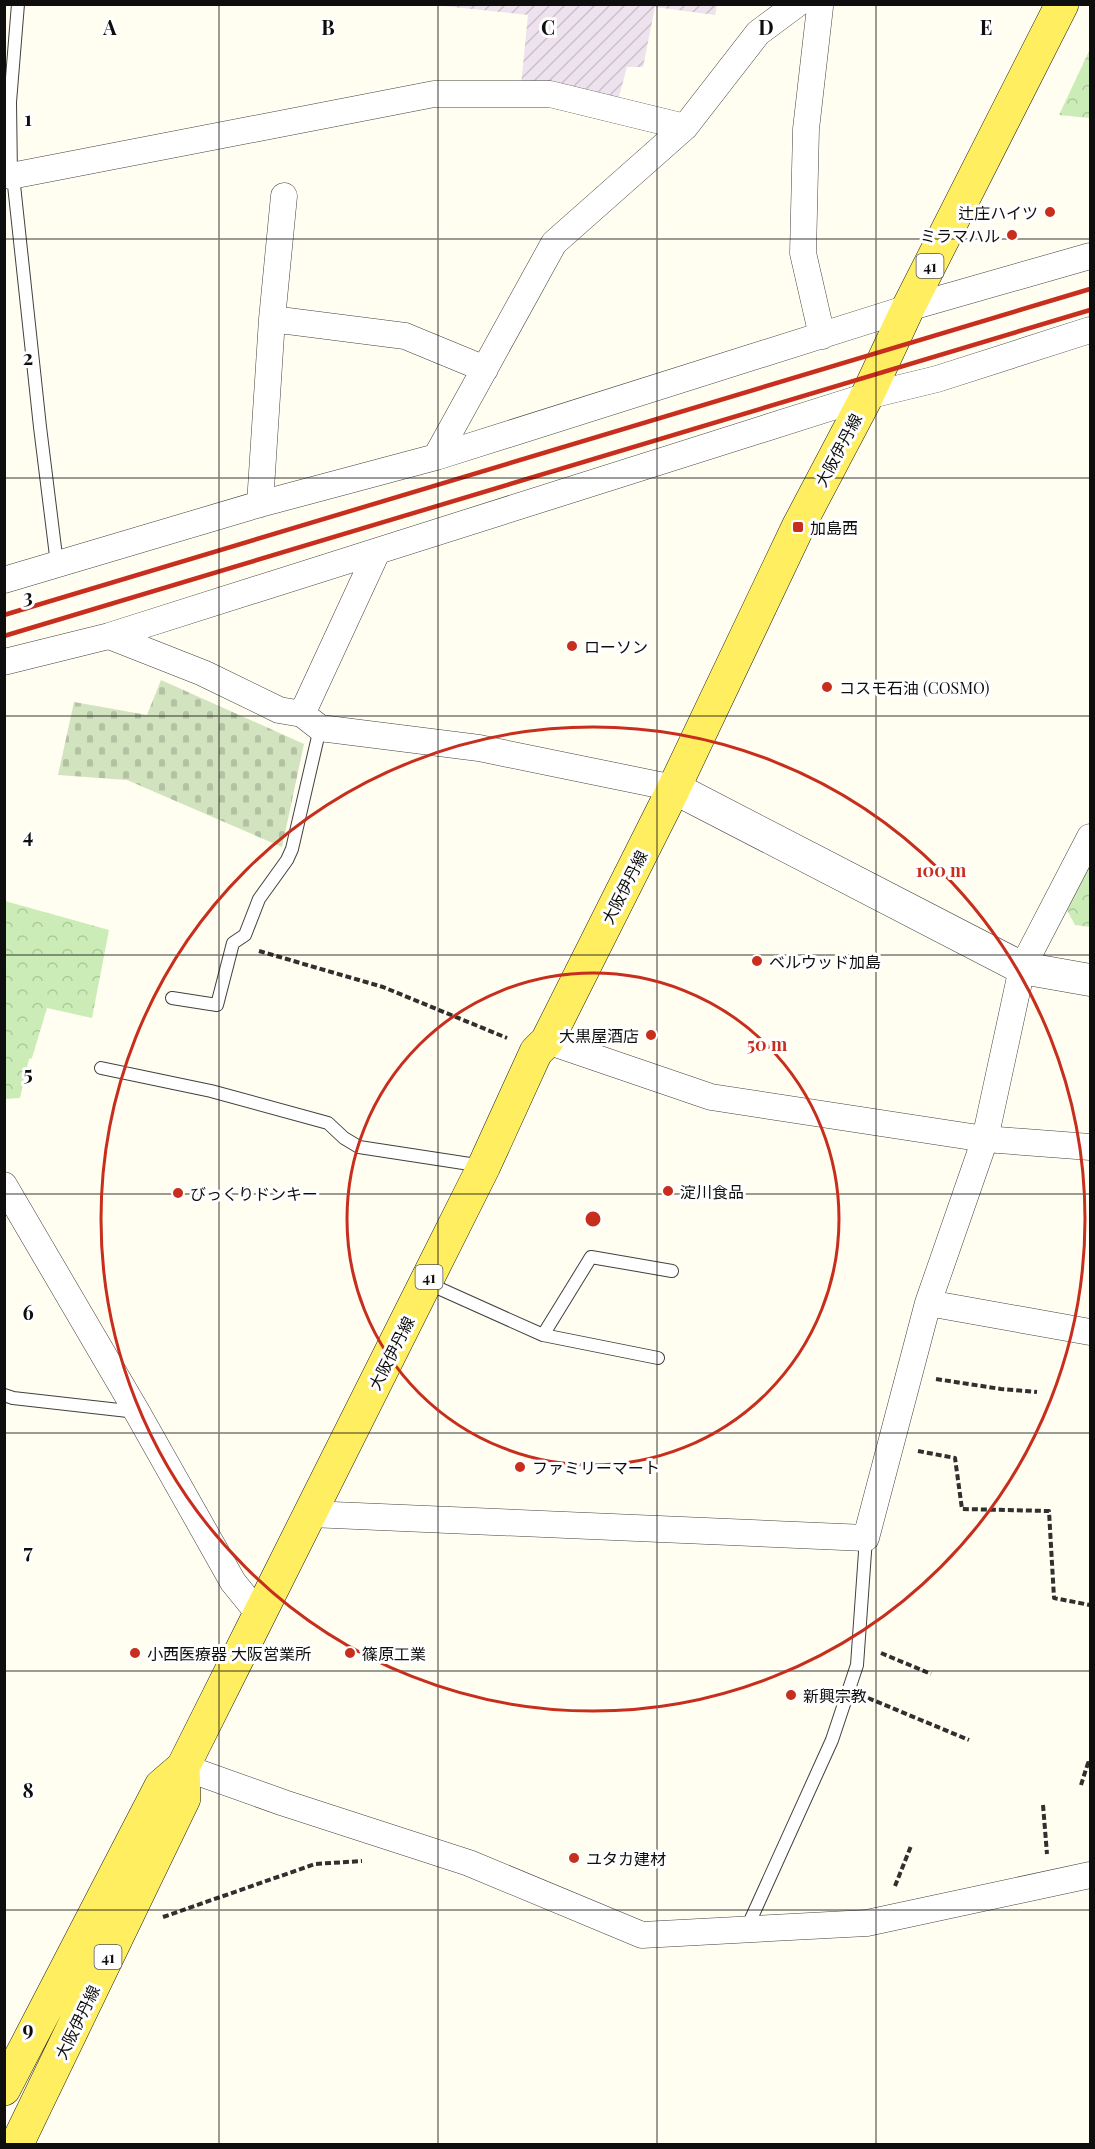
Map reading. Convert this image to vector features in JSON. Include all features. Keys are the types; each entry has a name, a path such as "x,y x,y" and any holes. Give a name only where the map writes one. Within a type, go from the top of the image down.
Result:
{"main road":[{"name":"大阪伊丹線","path":"4,2089 161,1786 183,1767 542,1046 674,788 798,527 867,396 908,308 1062,4"},
{"name":"大阪伊丹線","path":"17,2145 184,1798 183,1767"}],"street":[{"path":"436,457 554,243 684,127 758,33 797,4"},
{"path":"818,4 820,6 806,129 803,253 822,336"},
{"path":"10,183 434,94 550,94 684,127"},
{"path":"260,504 284,196"},
{"path":"4,580 260,504 436,457 908,308 1090,256"},
{"path":"273,319 405,336 484,369"},
{"path":"4,662 109,636 867,396 936,378 1090,330"},
{"path":"311,721 376,552"},
{"path":"109,636 203,673 279,710 311,721 479,748 674,788 1023,968 1090,980"},
{"path":"310,1514 866,1538 928,1303 985,1138 1023,968 1090,837"},
{"path":"542,1046 711,1097 985,1138 1090,1147"},
{"path":"4,1185 233,1582 259,1614"},
{"path":"928,1303 1090,1332"},
{"path":"183,1767 284,1803 469,1863 642,1935 867,1923 1090,1875"}],"lane":[{"path":"18,4 10,102 10,183 57,564"},
{"path":"172,998 218,1005 233,943 245,935 259,899 287,860 292,849 311,721"},
{"path":"101,1068 212,1091 328,1123 344,1138 359,1146 484,1166"},
{"path":"543,1335 591,1257 672,1271"},
{"path":"426,1282 543,1335 658,1358"},
{"path":"4,1395 13,1398 137,1412"},
{"path":"746,1930 832,1740 857,1665 866,1538"}],"path":[{"path":"233,943 383,987 477,1025 542,1046"},
{"path":"909,1374 1001,1389 1037,1392"},
{"path":"890,1445 955,1458 962,1509 1049,1511 1054,1598 1090,1605"},
{"path":"858,1644 932,1674"},
{"path":"848,1690 969,1740"},
{"path":"1081,1785 1088,1763 1090,1763"},
{"path":"1043,1804 1049,1884"},
{"path":"881,1920 911,1846"},
{"path":"159,1918 315,1864 362,1861"}],"shaded area":[{"path":"434,5 717,5 715,15 655,7 643,67 627,67 618,100 521,85 528,15"}],"green space":[{"path":"1090,49 1090,118 1059,115"},
{"path":"161,680 304,744 282,847 127,780 58,775 74,702 147,715"},
{"path":"1090,864 1090,927 1075,925 1067,910"},
{"path":"5,901 109,930 92,1018 47,1008 32,1058 29,1059 20,1098 5,1099"}],"railway":[{"path":"4,615 1090,289"},
{"path":"4,636 1090,310"}],"place":[{"name":"辻庄ハイツ","path":"1050,212"},
{"name":"ミラマハル","path":"1012,235"},
{"name":"加島西","path":"798,527"},
{"name":"ローソン","path":"572,646"},
{"name":"コスモ石油 (COSMO)","path":"827,687"},
{"name":"ベルウッド加島","path":"757,961"},
{"name":"大黒屋酒店","path":"651,1035"},
{"name":"淀川食品","path":"668,1191"},
{"name":"びっくりドンキー","path":"178,1193"},
{"name":"ファミリーマート","path":"520,1467"},
{"name":"小西医療器 大阪営業所","path":"135,1653"},
{"name":"篠原工業","path":"350,1653"},
{"name":"新興宗教","path":"791,1695"},
{"name":"ユタカ建材","path":"574,1858"}]}
